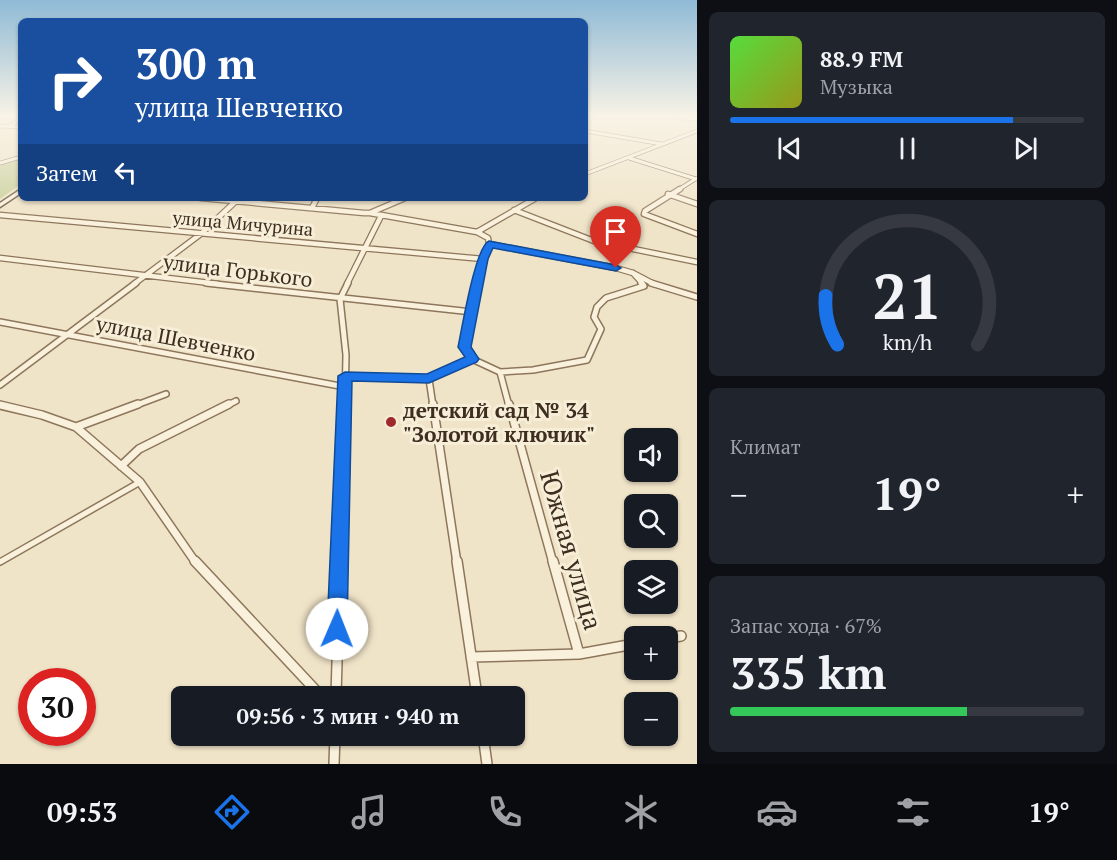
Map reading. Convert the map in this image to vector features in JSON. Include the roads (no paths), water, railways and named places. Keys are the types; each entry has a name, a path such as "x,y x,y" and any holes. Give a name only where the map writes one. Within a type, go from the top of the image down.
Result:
{"main road":[{"path":"0,206 18,194"}],"street":[{"path":"588,173 644,152"},
{"path":"0,163 18,158"},
{"path":"628,158 697,179"},
{"path":"697,179 668,194 645,211 646,216 697,234"},
{"path":"668,194 697,204"},
{"path":"0,385 202,233 236,201"},
{"path":"246,201 376,213 474,232 488,238 489,244 483,259 465,347 472,359 500,372 535,371 562,363 587,360 594,351 595,338 602,329 594,316 597,307 606,298 644,286 633,273"},
{"path":"312,208 316,201"},
{"path":"336,686 346,355 340,323 340,299 368,248 376,213 399,201"},
{"path":"474,232 530,201"},
{"path":"514,210 594,241 697,262"},
{"name":"улица Мичурина","path":"0,214 483,259"},
{"path":"489,244 616,268 633,273 655,285 697,297"},
{"name":"улица Горького","path":"0,258 340,299 472,312"},
{"name":"улица Шевченко","path":"0,322 345,387"},
{"path":"345,376 429,379 472,359"},
{"name":"Южная улица","path":"500,372 579,654"},
{"path":"429,379 475,686"},
{"path":"76,427 166,394"},
{"path":"121,466 139,449 236,401"},
{"path":"0,405 42,415 76,427 141,482 188,554 312,686"},
{"path":"0,562 141,482"},
{"path":"471,657 579,654 624,646"},
{"path":"334,764 335,746"},
{"path":"485,746 487,764"}],"place":[{"name":"детский сад № 34 \"Золотой ключик\"","path":"391,422"}]}
